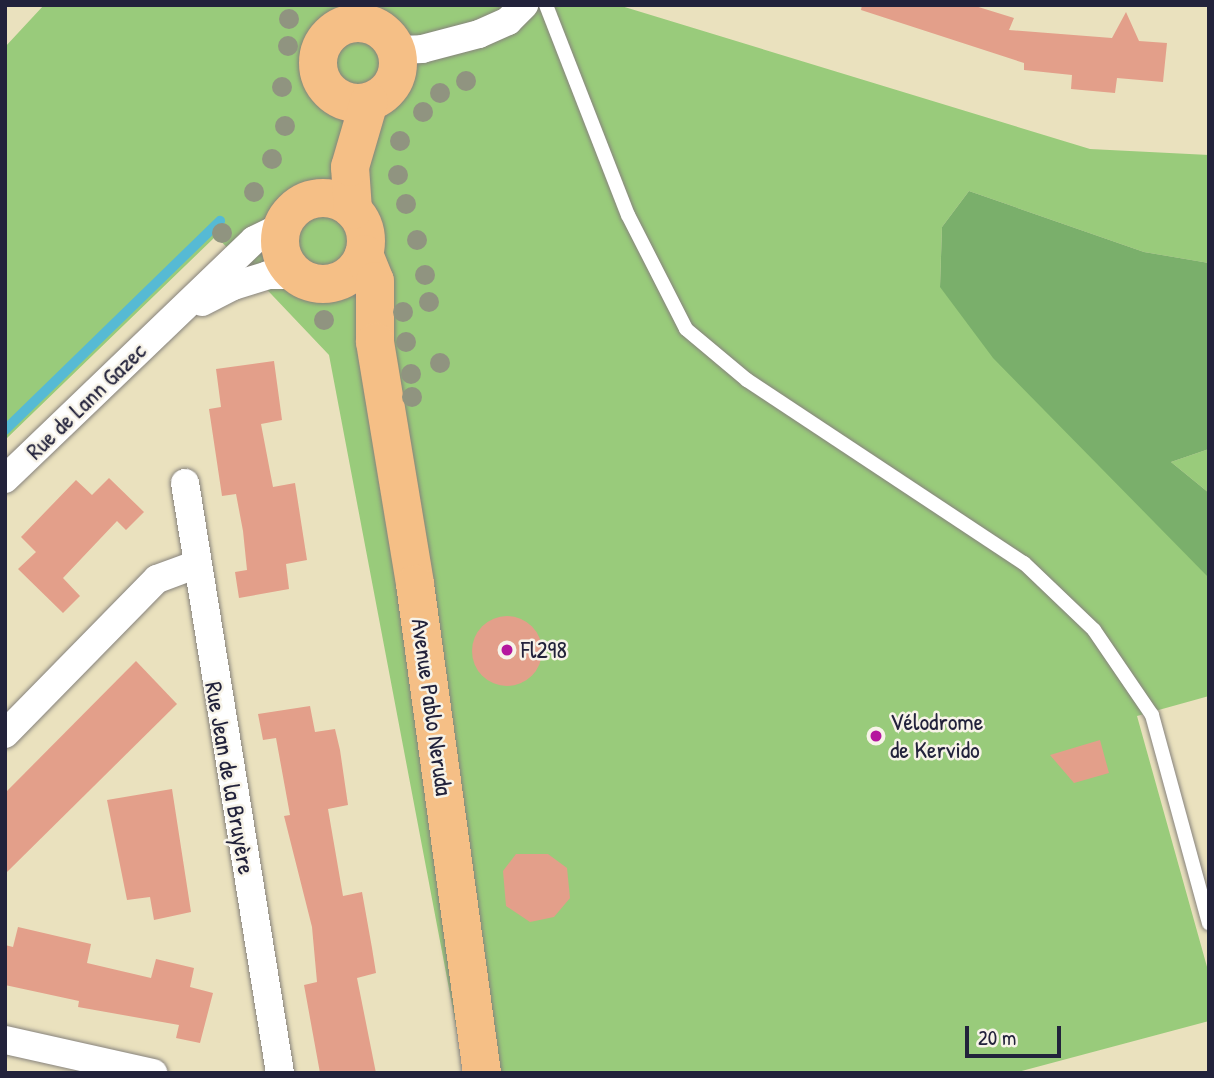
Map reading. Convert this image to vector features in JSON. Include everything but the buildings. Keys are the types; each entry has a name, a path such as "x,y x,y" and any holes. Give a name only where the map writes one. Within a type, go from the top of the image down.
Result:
{"main road":[{"path":"342,15 382,31 397,50 397,76 381,97 351,99 319,75 320,49 342,15"},
{"path":"313,198 331,145 351,99"},
{"path":"351,99 350,167 353,209"},
{"path":"312,279 347,277 364,254 364,226 353,209 341,201 313,198 299,204 283,226 282,253 375,342"},
{"name":"Avenue Pablo Neruda","path":"364,254 375,281 375,342 415,584 482,1073"}],"street":[{"path":"397,50 422,49 491,29 524,5"},
{"path":"166,323 254,240 283,226"},
{"path":"166,323 233,286 268,275 312,279"},
{"name":"Rue de Lann Gazec","path":"5,479 166,323"},
{"name":"Rue Jean de la Bruyère","path":"185,483 195,565 280,1073"},
{"path":"5,734 157,579 195,565"},
{"path":"5,1040 153,1073"}],"lane":[{"path":"546,5 628,215 686,329 747,380 1024,563 1094,630 1152,715 1209,923"}],"green space":[{"path":"44,5 618,5 1090,149 1209,155 1209,263 1144,252 969,191 942,227 940,286 999,363 1209,577 1209,696 1137,716 1209,974 1209,1021 1014,1073 465,1073 329,355 216,236 5,440 5,47"},
{"path":"969,191 1144,252 1209,263 1209,449 1171,462 1209,493 1209,578 993,358 940,287 942,227"},
{"path":"1209,449 1209,493 1171,462"}],"waterway":[{"path":"5,430 220,221"}],"place":[{"name":"Fl298","path":"507,650"},
{"name":"Vélodrome de Kervido","path":"876,736"}]}
